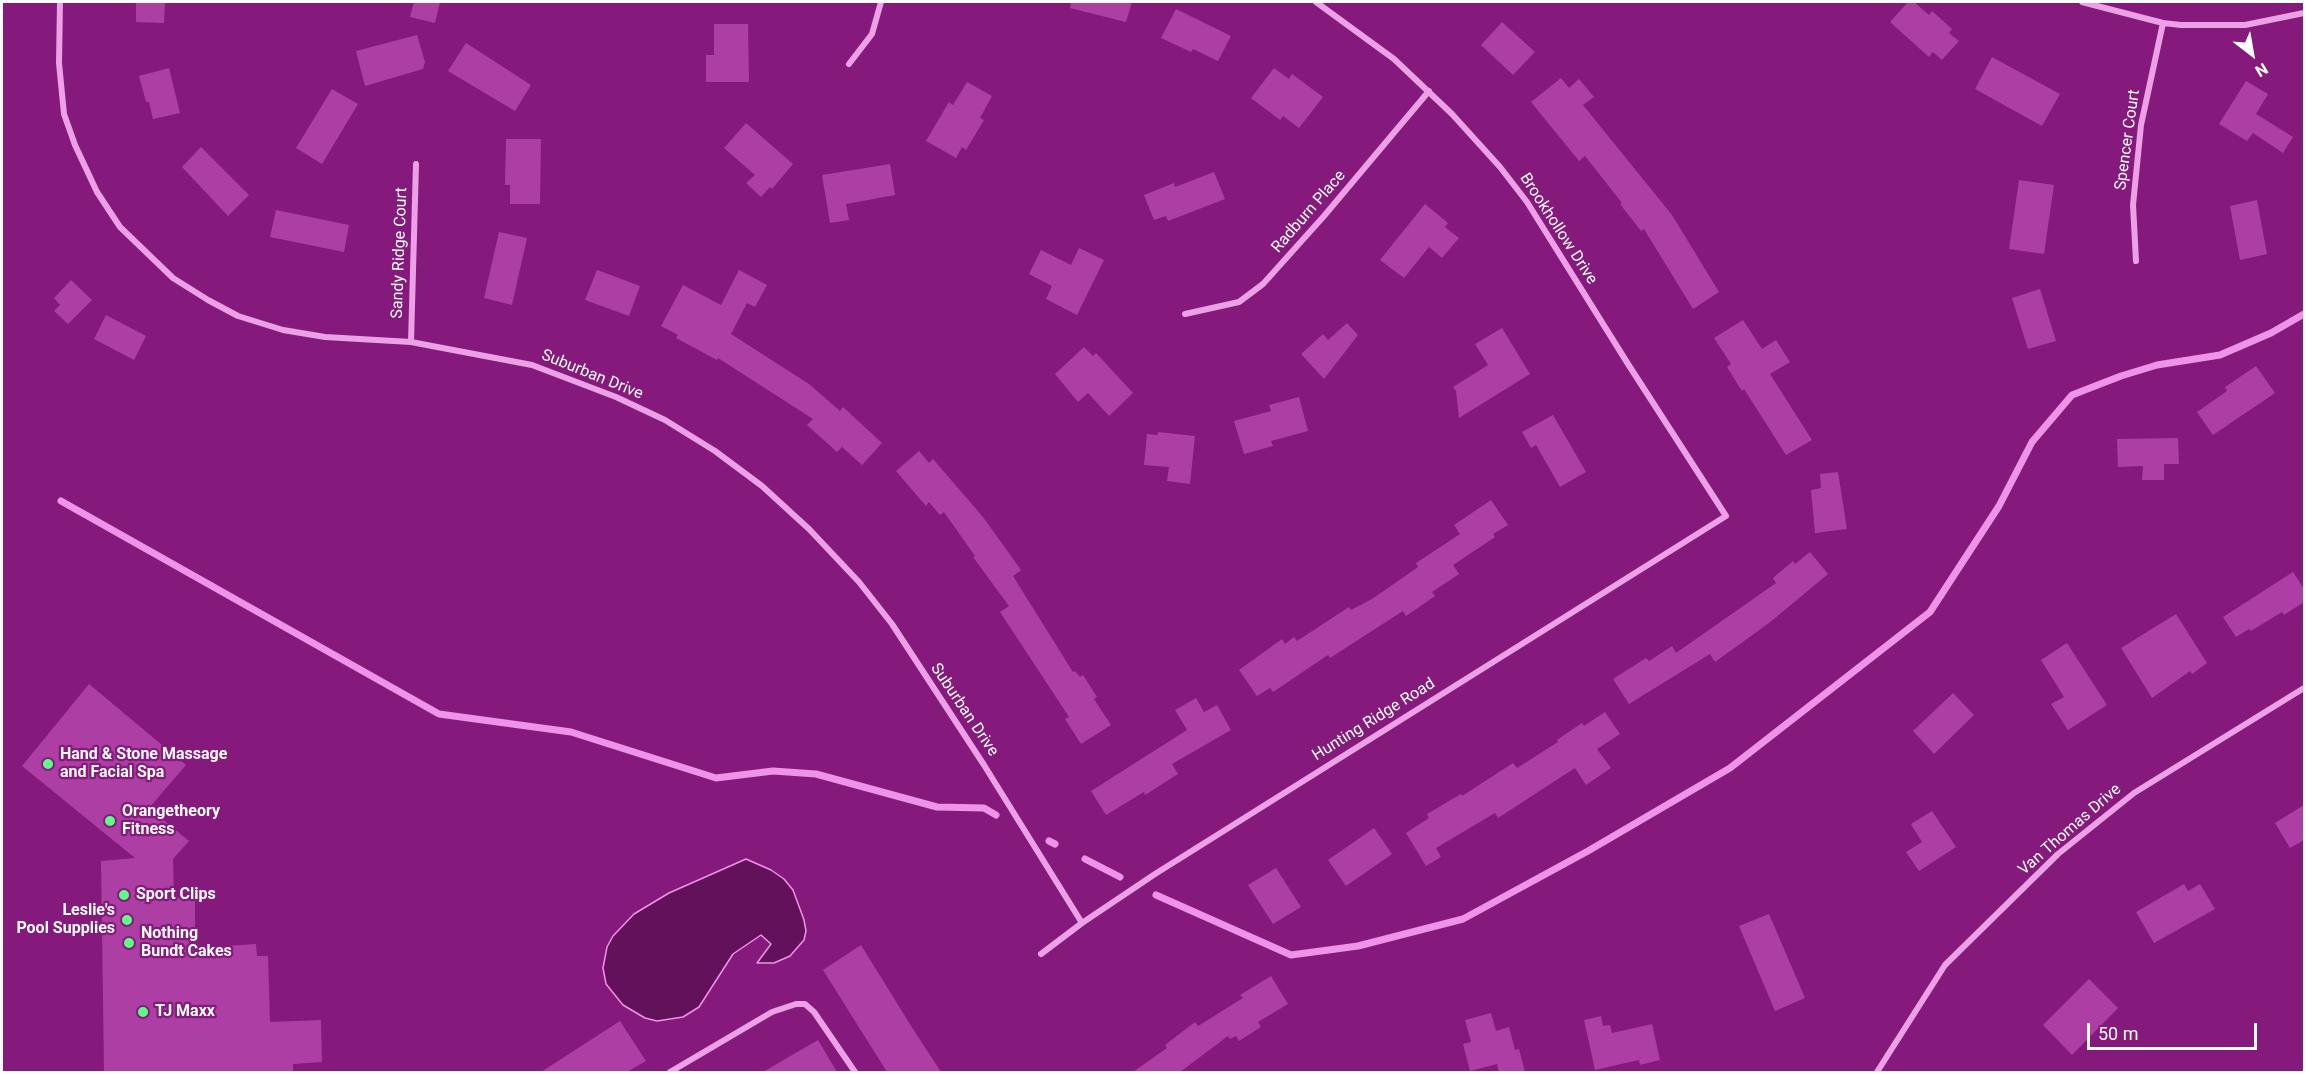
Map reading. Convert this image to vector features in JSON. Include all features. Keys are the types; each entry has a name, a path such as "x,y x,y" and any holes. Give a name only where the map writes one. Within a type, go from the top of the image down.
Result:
{"street":[{"name":"Suburban Drive","path":"60,2 59,63 66,119 75,145 97,192 120,227 173,278 238,316 283,330 325,337 411,342 532,365 616,397 665,420 705,445 762,486 809,529 859,582 892,624 984,765 1082,923"},
{"path":"849,64 872,34 881,2"},
{"name":"Brookhollow Drive","path":"1316,2 1394,59 1429,91 1500,167 1527,202 1726,516"},
{"path":"2082,2 2163,23 2245,25 2304,13"},
{"name":"Spencer Court","path":"2136,261 2133,205 2141,125 2163,23"},
{"name":"Radburn Place","path":"1185,314 1239,302 1263,284 1324,216 1429,91"},
{"name":"Sandy Ridge Court","path":"411,342 416,164"},
{"name":"Hunting Ridge Road","path":"1041,954 1082,923 1165,868 1726,516"},
{"name":"Van Thomas Drive","path":"1877,1072 1945,965 2058,854 2134,793 2304,688"},
{"path":"670,1072 772,1012 783,1007 805,1004 814,1012 855,1072"}],"shaded area":[{"path":"746,859 771,870 784,879 793,890 804,920 806,931 804,940 790,956 774,963 757,963 771,944 761,935 733,954 699,1007 683,1017 657,1021 645,1018 623,1005 606,984 603,968 607,947 613,936 634,914 669,893"}],"building":[{"path":"136,2 165,2 164,23 136,22"},
{"path":"414,2 440,2 435,23 410,17"},
{"path":"1071,2 1132,2 1126,22 1070,8"},
{"path":"1908,2 1914,2 1929,15 1932,11 1952,29 1949,33 1959,41 1942,60 1933,52 1929,57 1890,22"},
{"path":"1176,9 1231,36 1218,61 1161,38"},
{"path":"1502,22 1535,52 1513,75 1481,45"},
{"path":"714,24 748,24 749,82 706,82 706,55 714,55"},
{"path":"417,35 425,62 423,69 365,86 356,51"},
{"path":"466,43 531,85 515,111 448,71"},
{"path":"1992,57 2060,94 2042,126 1975,89"},
{"path":"169,68 180,113 153,119 139,76"},
{"path":"1274,68 1289,79 1292,74 1323,97 1299,128 1283,116 1280,120 1251,98"},
{"path":"1561,78 1569,88 1579,79 1594,97 1583,105 1672,215 1719,292 1693,309 1644,229 1641,231 1585,156 1579,161 1531,102"},
{"path":"2246,81 2268,94 2256,114 2293,137 2283,153 2253,133 2247,141 2219,124"},
{"path":"967,82 992,96 980,118 984,120 966,150 962,147 956,158 926,141 949,102 953,105"},
{"path":"332,89 358,104 322,164 296,148"},
{"path":"746,123 793,164 772,189 770,187 761,197 746,183 755,175 724,148"},
{"path":"506,139 541,139 540,204 510,204 510,185 505,185"},
{"path":"201,147 249,195 228,216 182,167"},
{"path":"890,164 895,195 846,204 849,220 830,223 822,175"},
{"path":"1214,172 1225,199 1168,221 1166,216 1154,220 1144,195 1174,183 1175,187"},
{"path":"2019,180 2054,185 2044,254 2009,249"},
{"path":"2257,200 2267,254 2240,260 2230,206"},
{"path":"1425,204 1448,223 1445,227 1459,238 1442,258 1429,247 1404,278 1380,260"},
{"path":"276,210 349,225 344,252 270,237"},
{"path":"499,232 527,238 512,305 484,298"},
{"path":"1079,248 1104,260 1077,315 1046,299 1052,286 1029,274 1041,250 1071,265"},
{"path":"597,270 640,286 629,316 585,300"},
{"path":"739,270 767,285 755,307 747,303 731,334 809,384 840,411 843,407 882,443 862,465 842,447 837,452 807,425 813,419 718,358 717,360 676,338 678,335 661,326 683,285 721,305"},
{"path":"71,280 92,300 68,324 54,311 60,305 54,298"},
{"path":"2040,289 2056,341 2028,349 2012,298"},
{"path":"106,315 146,336 134,360 94,339"},
{"path":"1743,320 1762,349 1776,340 1790,362 1770,374 1812,440 1786,455 1744,389 1742,391 1727,367 1731,364 1714,338"},
{"path":"1347,323 1358,335 1324,379 1301,354 1323,334 1328,340"},
{"path":"1502,328 1530,374 1459,418 1456,391 1453,387 1488,365 1475,344"},
{"path":"1084,347 1093,356 1096,353 1133,393 1109,416 1088,393 1078,402 1055,374"},
{"path":"2256,366 2275,393 2213,435 2197,412 2227,391 2225,387"},
{"path":"1299,397 1308,431 1271,441 1273,446 1244,454 1234,421 1271,411 1269,405"},
{"path":"1553,415 1586,472 1560,487 1536,445 1531,448 1522,432"},
{"path":"1158,432 1195,436 1190,484 1167,481 1169,467 1144,465 1147,434 1158,435"},
{"path":"2178,438 2179,464 2164,464 2164,480 2142,480 2143,466 2118,467 2117,439"},
{"path":"919,451 929,463 933,459 983,517 1021,570 1013,576 1073,672 1075,671 1080,677 1083,675 1097,697 1094,699 1111,725 1081,744 1065,719 1069,717 1000,612 1009,606 944,512 940,515 929,502 926,506 896,471"},
{"path":"1838,472 1847,529 1815,533 1811,490 1821,488 1820,474"},
{"path":"1491,500 1508,525 1493,534 1495,537 1453,565 1459,574 1432,592 1435,596 1406,616 1403,611 1330,658 1328,655 1273,692 1270,688 1257,696 1239,670 1282,639 1285,644 1294,637 1297,641 1349,607 1351,610 1372,599 1418,567 1416,563 1460,534 1454,525"},
{"path":"1810,552 1828,574 1769,623 1715,662 1710,654 1629,704 1613,679 1646,658 1649,661 1672,646 1676,653 1776,583 1773,578 1793,561 1795,564"},
{"path":"2293,572 2304,589 2304,602 2284,615 2282,612 2251,631 2249,629 2236,637 2223,617"},
{"path":"2176,614 2207,663 2192,674 2190,671 2152,698 2121,648"},
{"path":"2067,643 2107,705 2068,730 2051,704 2064,697 2041,660"},
{"path":"89,684 186,765 149,808 189,841 173,859 174,898 195,897 195,948 256,944 257,956 268,956 270,1022 321,1020 322,1062 293,1064 293,1072 104,1072 101,861 135,858 22,766"},
{"path":"1953,693 1974,715 1934,754 1913,731"},
{"path":"1196,698 1204,712 1217,705 1231,730 1172,764 1178,774 1145,795 1144,792 1106,815 1091,791 1187,730 1175,710"},
{"path":"1605,712 1620,734 1597,749 1611,768 1586,785 1575,768 1498,818 1495,813 1436,848 1441,857 1426,866 1406,833 1429,818 1427,814 1461,794 1462,796 1513,763 1517,768 1558,742 1557,740 1582,723 1584,726"},
{"path":"2304,805 2304,840 2290,848 2275,823"},
{"path":"1932,811 1956,847 1919,871 1906,852 1922,842 1911,824"},
{"path":"1374,828 1392,854 1346,886 1328,860"},
{"path":"1276,868 1301,907 1273,924 1248,885"},
{"path":"2184,884 2188,891 2200,884 2215,909 2154,943 2136,912"},
{"path":"1769,914 1805,998 1775,1011 1739,926"},
{"path":"861,945 941,1072 887,1072 823,970"},
{"path":"1271,976 1288,1004 1258,1022 1261,1027 1239,1041 1236,1036 1230,1039 1228,1036 1180,1072 1133,1072 1167,1048 1165,1045 1195,1022 1198,1026 1243,998 1240,995"},
{"path":"2089,979 2118,1008 2072,1055 2043,1025"},
{"path":"1491,1013 1496,1031 1509,1027 1515,1050 1519,1049 1525,1072 1499,1072 1497,1064 1470,1071 1463,1044 1471,1042 1465,1020"},
{"path":"1601,1016 1603,1026 1610,1025 1612,1033 1652,1024 1660,1060 1640,1065 1639,1060 1595,1070 1584,1020"},
{"path":"620,1021 646,1061 627,1072 541,1072"},
{"path":"818,1040 837,1072 763,1072"}],"waterway":[{"path":"1156,895 1291,955 1358,946 1463,919 1588,851 1730,768 1930,612 1999,506 2032,442 2072,395 2157,365 2220,355 2271,333 2304,314"},
{"path":"61,501 439,714 571,732 716,778 773,771 816,774 937,807 984,808 996,815"},
{"path":"1049,841 1055,844"},
{"path":"1085,859 1120,877"}],"place":[{"name":"Hand & Stone Massage and Facial Spa","path":"48,764"},
{"name":"Orangetheory Fitness","path":"110,821"},
{"name":"Sport Clips","path":"124,895"},
{"name":"Leslie's Pool Supplies","path":"127,920"},
{"name":"Nothing Bundt Cakes","path":"129,943"},
{"name":"TJ Maxx","path":"143,1012"}]}
